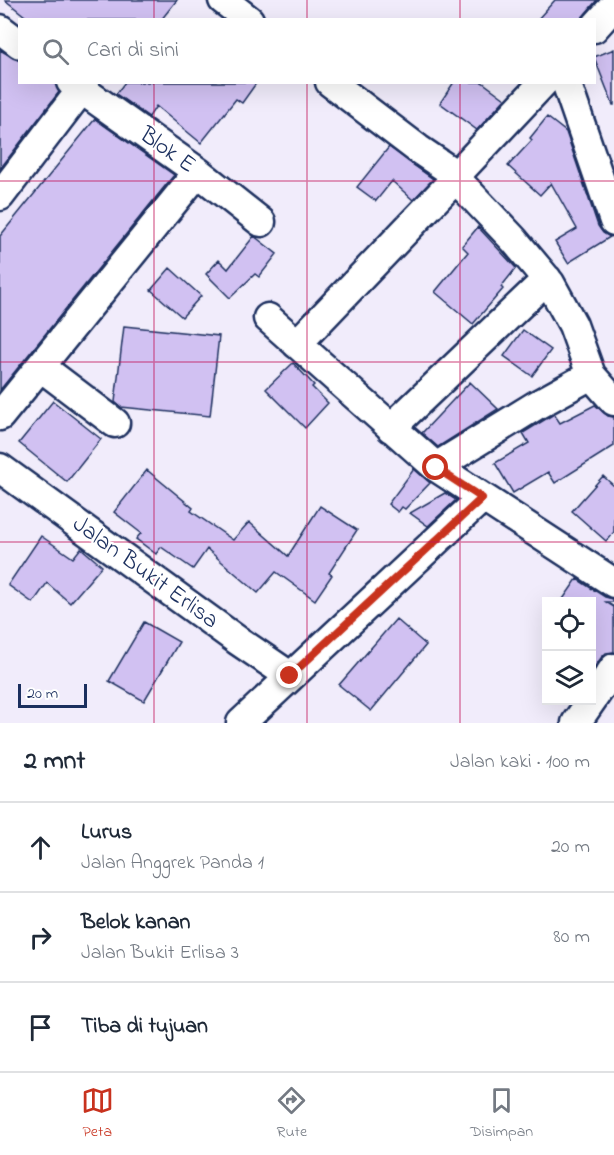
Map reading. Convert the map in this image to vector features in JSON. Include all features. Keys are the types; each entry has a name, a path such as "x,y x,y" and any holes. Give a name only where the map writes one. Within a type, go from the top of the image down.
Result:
{"street":[{"path":"223,0 246,18"},
{"path":"596,26 614,6"},
{"path":"0,29 18,42"},
{"path":"333,84 418,149 458,176 462,185 547,279 573,325 591,375 614,401"},
{"path":"297,344 458,176 461,170 542,84"},
{"path":"567,84 614,221"},
{"path":"0,196 76,86"},
{"name":"Blok E","path":"76,86 198,172 261,222"},
{"path":"0,416 198,172"},
{"path":"391,428 547,279"},
{"path":"268,318 436,468 614,583"},
{"path":"41,367 115,423"},
{"path":"436,468 535,406 591,375"},
{"name":"Jalan Bukit Erlisa","path":"0,468 290,676"},
{"path":"241,723 482,498"},
{"path":"576,723 614,668"}],"building":[{"path":"5,0 177,0 163,18 28,18"},
{"path":"555,0 597,0 582,18 539,18"},
{"path":"614,49 614,105 596,62 596,56"},
{"path":"0,50 18,60 18,84 56,84 59,92 0,169"},
{"path":"124,84 256,84 242,103 236,99 201,143 156,106 149,117 116,94"},
{"path":"453,84 485,84 505,99 477,130 440,103"},
{"path":"547,117 566,132 598,226 610,237 568,263 555,242 577,229 551,183 540,195 508,166 532,140 530,138"},
{"path":"95,119 174,175 0,390 0,236"},
{"path":"389,147 433,179 413,200 392,181 376,201 357,187"},
{"path":"478,227 516,268 501,287 503,289 473,324 435,292 468,252 462,246"},
{"path":"254,236 277,254 259,277 255,274 230,298 206,274 219,260 228,269"},
{"path":"170,268 201,296 182,317 151,290"},
{"path":"124,326 219,336 210,416 121,407 115,402"},
{"path":"523,330 551,350 532,376 504,356"},
{"path":"293,363 328,403 305,428 266,389"},
{"path":"470,382 498,409 438,447 422,433"},
{"path":"53,401 101,439 67,482 19,443"},
{"path":"595,405 608,416 614,417 614,446 555,483 548,472 513,493 495,463 529,443 523,433 554,414 560,423"},
{"path":"414,469 430,483 405,509 402,507 398,512 388,504"},
{"path":"147,470 193,508 191,511 233,540 249,522 288,556 320,506 357,530 329,573 332,575 315,600 276,572 258,593 207,549 193,569 161,547 156,554 136,539 141,533 114,512"},
{"path":"603,476 614,486 614,532 606,541 572,511"},
{"path":"445,493 456,500 428,526 410,513"},
{"path":"41,536 73,558 81,548 102,566 70,603 47,583 33,603 8,585"},
{"path":"577,579 605,597 614,599 614,602 606,602 614,607 614,652 606,653 596,665 596,597 564,597"},
{"path":"396,619 426,645 371,711 339,685"},
{"path":"144,622 179,642 144,701 109,681"}],"route":[{"path":"290,676 482,498 436,468"}]}
